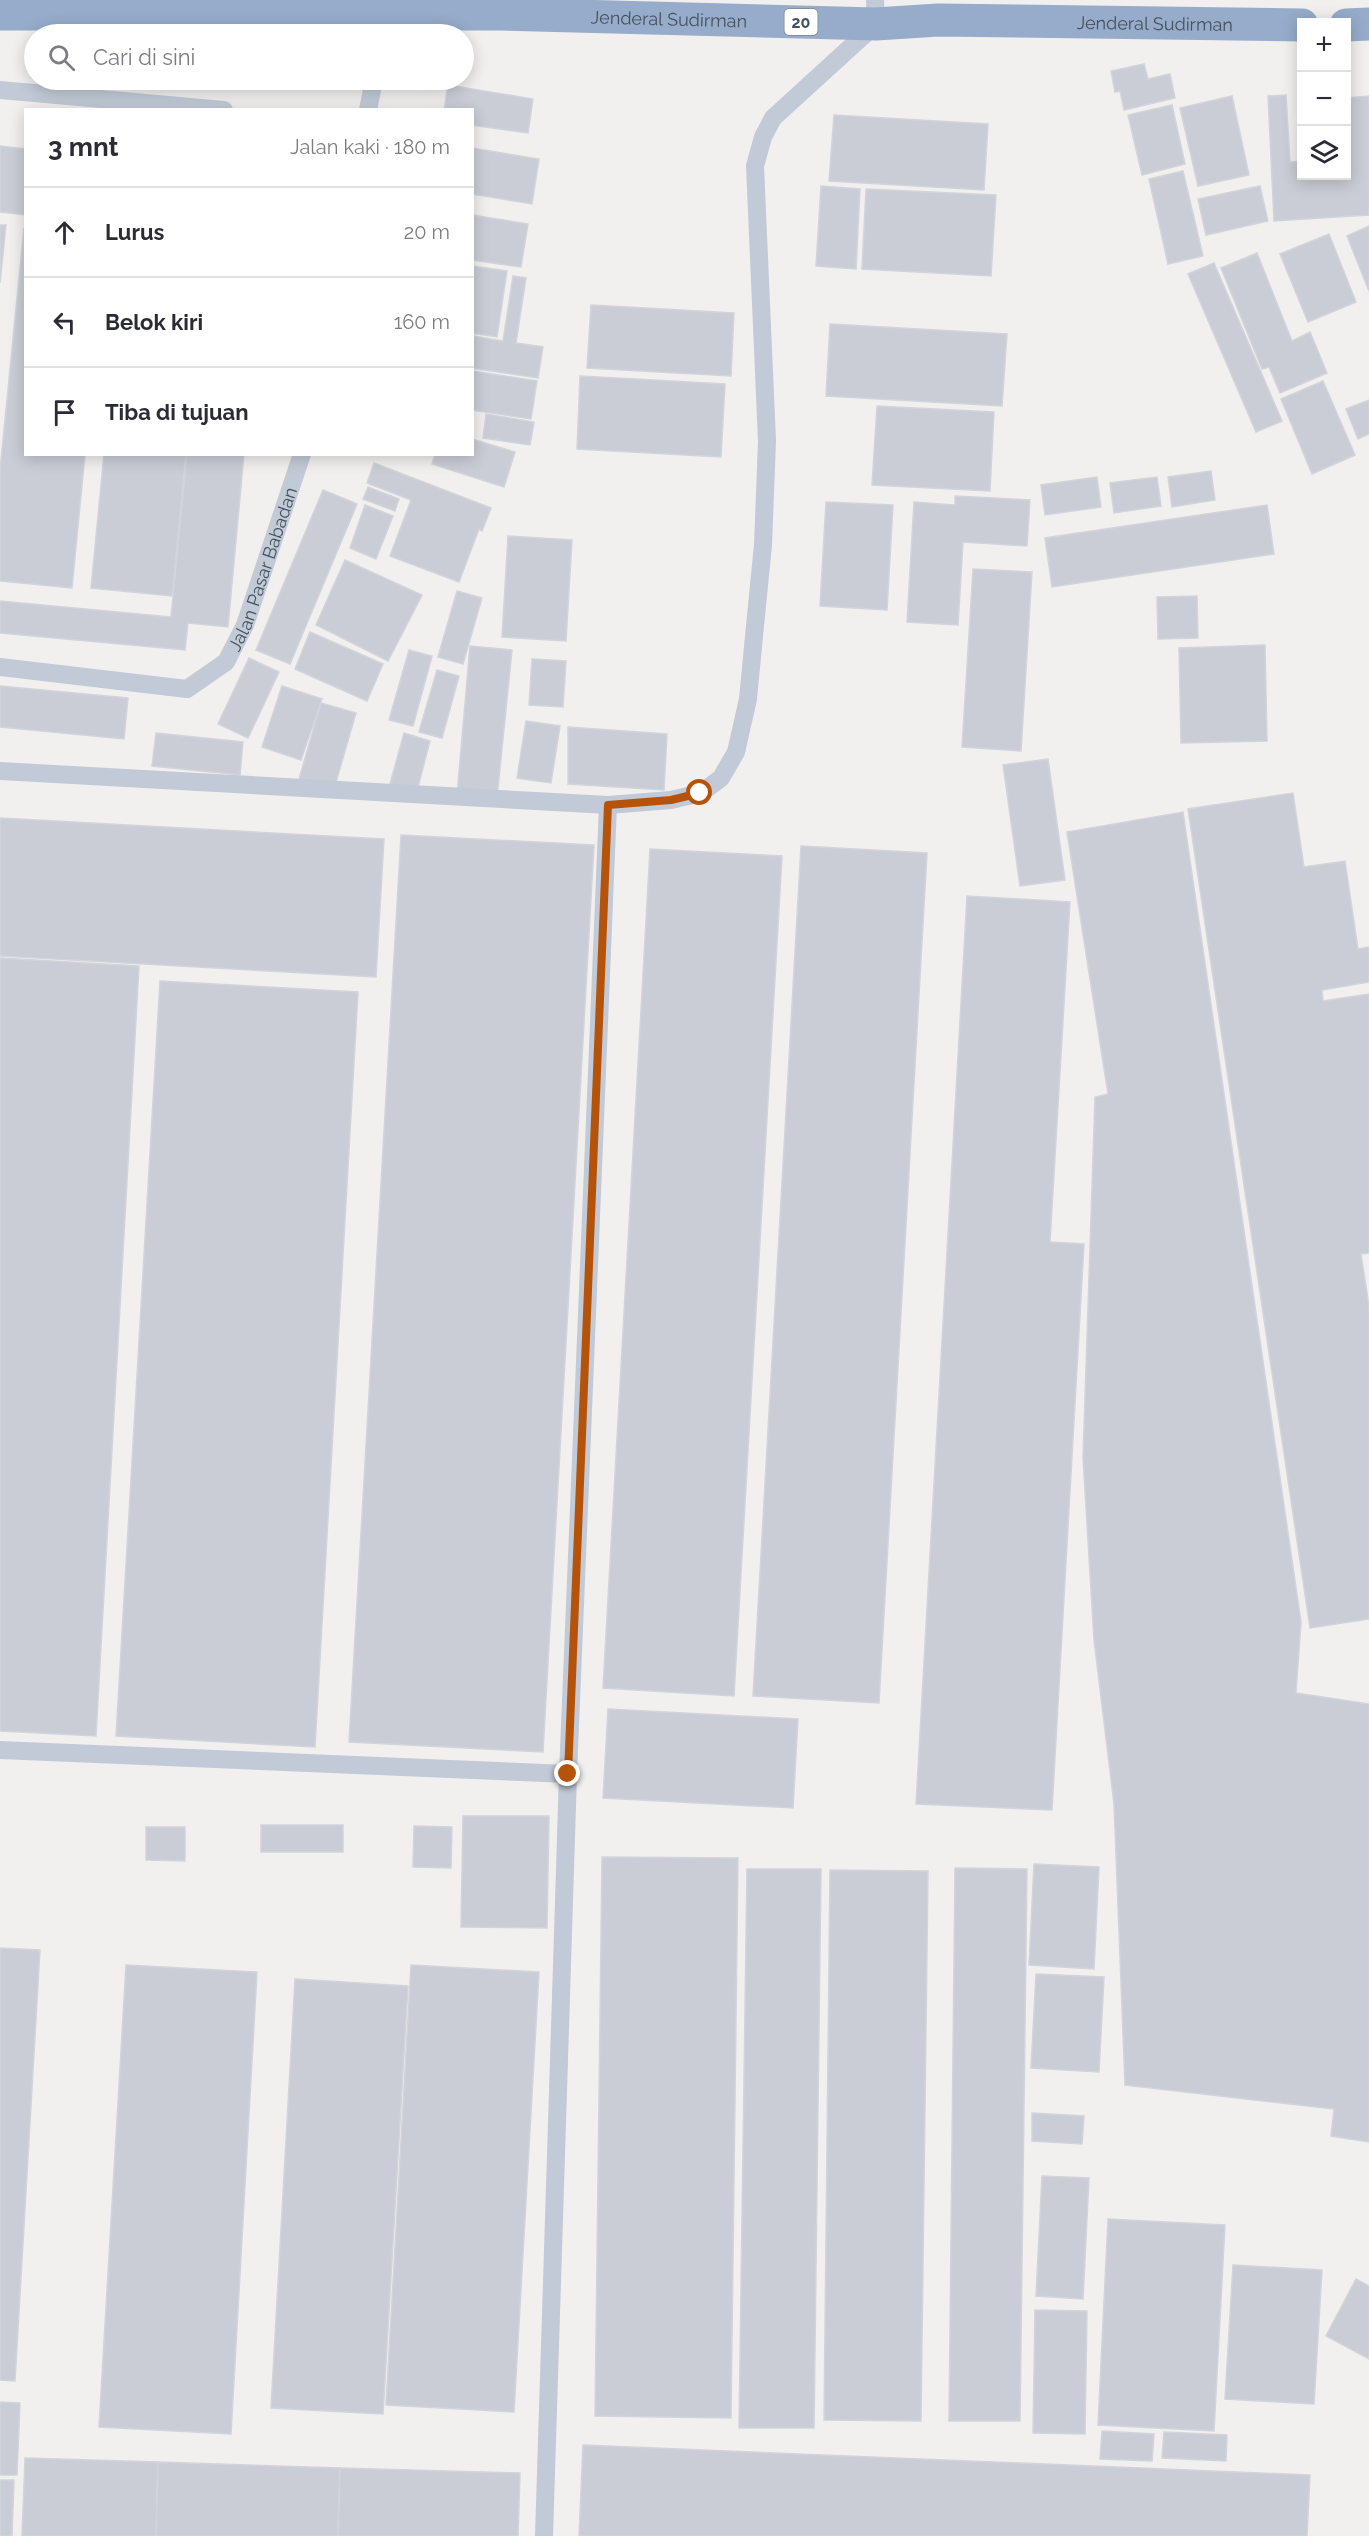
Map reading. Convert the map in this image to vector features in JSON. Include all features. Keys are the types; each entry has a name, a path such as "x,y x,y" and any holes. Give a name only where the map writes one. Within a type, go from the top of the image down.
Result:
{"highway":[{"name":"Jenderal Sudirman","path":"0,14 384,24 501,14 876,12 938,20 1297,25"},
{"path":"1351,24 1369,24"}],"lane":[{"path":"0,771 608,805 671,800 700,793 721,778 736,752 748,699 763,545 767,441 755,166 763,137 773,118 876,12"},
{"path":"0,90 202,108"},
{"path":"368,108 372,90"},
{"name":"Jalan Pasar Babadan","path":"0,667 187,688 207,676 226,662 245,625 301,456"},
{"path":"544,2536 568,1774 608,805"},
{"path":"0,1750 568,1774"}],"building":[{"path":"1144,64 1148,79 1170,74 1175,98 1124,110 1120,91 1115,92 1111,71"},
{"path":"474,89 533,99 528,133 474,125 474,108 444,108 447,90"},
{"path":"1286,95 1290,162 1297,161 1297,180 1351,180 1351,98 1369,96 1369,215 1274,221 1268,96"},
{"path":"1232,96 1249,175 1198,186 1180,108"},
{"path":"1172,105 1185,164 1142,175 1128,115"},
{"path":"834,115 988,124 984,190 829,181"},
{"path":"0,146 24,149 24,215 0,212"},
{"path":"474,148 539,159 532,204 474,194"},
{"path":"1183,171 1203,256 1168,264 1149,179"},
{"path":"821,186 860,189 856,269 816,266"},
{"path":"1260,186 1268,221 1206,235 1198,199"},
{"path":"866,189 996,195 991,276 862,269"},
{"path":"474,215 528,224 521,267 474,260"},
{"path":"0,225 6,225 0,283"},
{"path":"1369,226 1369,291 1347,236"},
{"path":"24,228 24,456 85,456 72,588 0,581 0,470"},
{"path":"1329,234 1356,302 1308,322 1280,254"},
{"path":"1257,253 1292,341 1310,332 1327,373 1280,393 1269,367 1262,369 1221,268"},
{"path":"1214,263 1282,421 1256,432 1188,274"},
{"path":"474,266 507,271 497,337 474,333"},
{"path":"513,276 526,278 516,343 543,347 538,378 474,368 474,336 503,341"},
{"path":"591,305 734,313 731,376 587,368"},
{"path":"830,324 1007,334 1002,406 826,396"},
{"path":"474,371 537,381 531,419 474,410"},
{"path":"580,376 725,384 721,457 577,449"},
{"path":"1323,381 1355,455 1312,474 1281,399"},
{"path":"1369,400 1369,434 1358,439 1346,409"},
{"path":"877,406 994,412 990,491 872,485"},
{"path":"486,414 534,422 530,445 483,438"},
{"path":"474,440 515,452 504,487 432,464 434,456 474,456"},
{"path":"104,456 186,456 172,596 91,588"},
{"path":"187,456 244,456 228,627 188,623 185,650 0,633 0,601 171,617"},
{"path":"374,463 491,508 482,531 479,529 459,582 390,556 411,500 367,483"},
{"path":"1211,471 1215,500 1172,507 1168,477"},
{"path":"1097,477 1101,507 1045,515 1041,485"},
{"path":"1157,477 1161,506 1114,513 1110,483"},
{"path":"368,487 399,499 395,511 363,499"},
{"path":"323,490 357,504 290,664 256,650"},
{"path":"955,496 1030,500 1027,546 963,542 958,625 907,622 914,502 955,505"},
{"path":"826,502 893,505 887,610 820,606"},
{"path":"365,505 393,516 376,559 350,548"},
{"path":"1267,505 1274,554 1052,587 1045,538"},
{"path":"508,536 572,540 566,641 502,637"},
{"path":"345,560 422,595 388,661 316,625"},
{"path":"973,569 1032,572 1021,751 962,747"},
{"path":"457,591 482,598 463,664 438,657"},
{"path":"1197,596 1198,638 1158,639 1157,597"},
{"path":"310,632 383,664 367,701 295,669"},
{"path":"1265,645 1267,741 1181,743 1179,648"},
{"path":"470,646 512,650 497,798 457,795"},
{"path":"409,650 432,656 413,726 389,720"},
{"path":"249,658 279,672 248,738 218,724"},
{"path":"532,659 566,661 563,707 529,705"},
{"path":"437,670 459,676 442,738 419,732"},
{"path":"0,686 128,698 124,739 0,727"},
{"path":"282,686 322,699 301,760 262,747"},
{"path":"321,703 356,713 334,789 299,779"},
{"path":"526,721 560,726 551,783 517,778"},
{"path":"568,727 667,734 664,790 568,784"},
{"path":"156,733 243,742 240,775 152,766"},
{"path":"404,733 430,741 417,791 390,784"},
{"path":"1048,759 1065,880 1020,886 1003,765"},
{"path":"1293,793 1304,867 1345,861 1358,949 1369,947 1369,982 1322,990 1323,1001 1369,994 1369,1253 1361,1254 1369,1306 1369,1619 1310,1628 1188,809"},
{"path":"1183,812 1301,1622 1296,1693 1369,1704 1369,2142 1331,2136 1334,2109 1125,2085 1114,1804 1094,1640 1083,1458 1095,1097 1108,1094 1067,832"},
{"path":"0,818 384,839 376,977 0,956"},
{"path":"401,835 594,845 543,1752 349,1742"},
{"path":"801,846 927,853 879,1703 753,1696"},
{"path":"650,849 782,856 734,1696 603,1688"},
{"path":"967,896 1070,902 1050,1242 1084,1244 1052,1810 916,1804"},
{"path":"0,958 139,966 96,1736 0,1731"},
{"path":"160,981 358,992 315,1747 116,1736"},
{"path":"608,1709 798,1719 793,1808 603,1798"},
{"path":"463,1816 549,1816 547,1928 461,1927"},
{"path":"261,1825 343,1825 343,1852 261,1852"},
{"path":"414,1826 452,1827 451,1868 413,1867"},
{"path":"146,1827 185,1827 185,1861 146,1860"},
{"path":"602,1857 738,1858 731,2418 595,2416"},
{"path":"1034,1864 1099,1867 1094,1969 1029,1965"},
{"path":"955,1868 1027,1869 1020,2421 949,2421"},
{"path":"747,1869 821,1869 814,2428 739,2428"},
{"path":"830,1870 928,1871 921,2421 824,2420"},
{"path":"0,1948 40,1950 15,2381 0,2380"},
{"path":"126,1965 257,1972 231,2434 99,2427"},
{"path":"411,1965 539,1972 514,2412 386,2405"},
{"path":"1036,1974 1104,1977 1099,2072 1031,2068"},
{"path":"295,1979 408,1986 383,2414 271,2408"},
{"path":"1032,2113 1084,2116 1082,2144 1032,2141"},
{"path":"1042,2176 1089,2178 1083,2299 1036,2296"},
{"path":"1108,2219 1225,2225 1214,2431 1098,2425"},
{"path":"1233,2265 1322,2270 1314,2404 1225,2399"},
{"path":"1356,2279 1369,2286 1369,2359 1326,2336"},
{"path":"1035,2310 1087,2311 1085,2434 1033,2433"},
{"path":"0,2402 20,2403 17,2475 0,2475"},
{"path":"1102,2431 1154,2434 1152,2461 1100,2459"},
{"path":"1164,2432 1227,2435 1226,2461 1162,2458"},
{"path":"583,2445 1310,2475 1307,2536 579,2536"},
{"path":"25,2458 158,2462 156,2536 22,2536"},
{"path":"158,2462 340,2468 338,2536 156,2536"},
{"path":"340,2468 520,2473 518,2536 338,2536"},
{"path":"0,2480 14,2480 12,2536 0,2536"}],"route":[{"path":"568,1774 608,805 671,800 700,793"}]}
